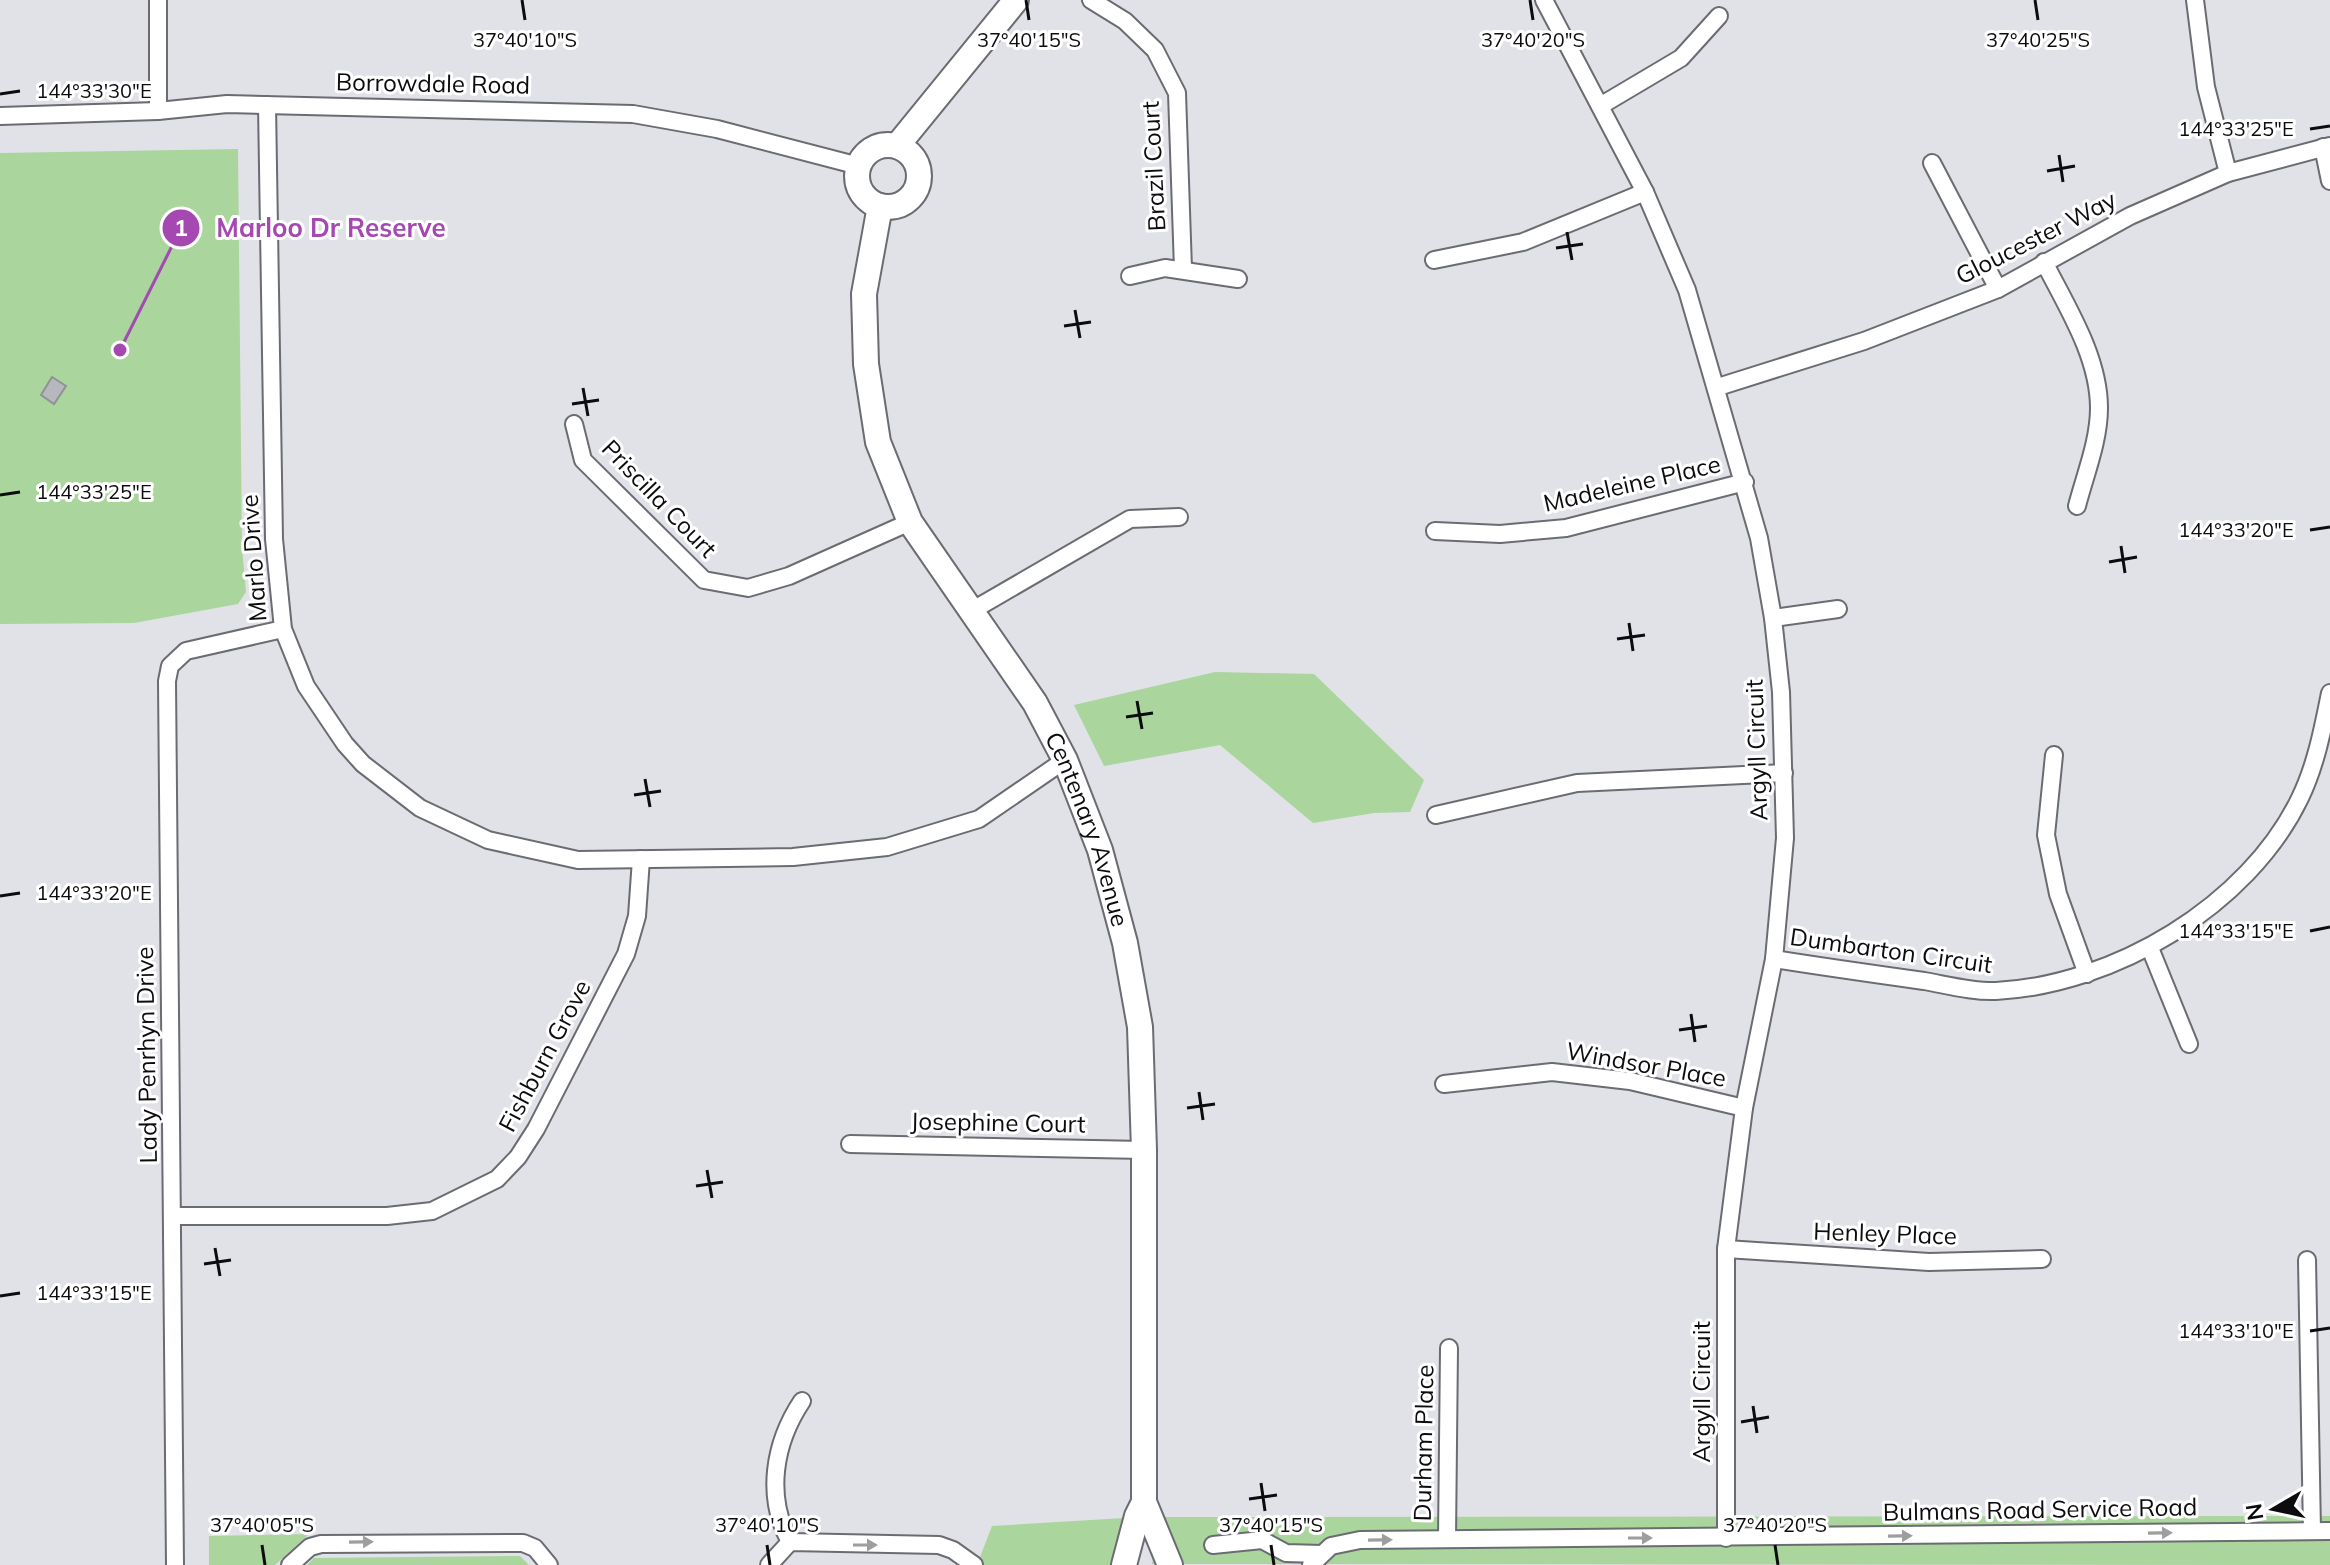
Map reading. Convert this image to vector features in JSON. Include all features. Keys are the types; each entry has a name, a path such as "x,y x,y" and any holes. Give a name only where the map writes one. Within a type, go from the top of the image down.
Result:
{"street":[{"path":"158,0 158,111"},
{"path":"897,146 914,159 919,179 910,198 902,204 880,206 863,194 857,177 859,166 872,150 897,146 1016,0"},
{"name":"Brazil Court","path":"1091,0 1125,21 1155,50 1177,93 1183,269"},
{"name":"Argyll Circuit","path":"1544,0 1645,192 1687,290 1745,482 1759,538 1773,618 1784,773 1785,838 1774,959 1744,1108 1726,1249 1726,1538"},
{"path":"2195,0 2206,87 2228,173"},
{"path":"1600,106 1681,58 1719,16"},
{"name":"Borrowdale Road","path":"0,116 158,111 227,104 633,114 717,129 859,166"},
{"name":"Marlo Drive","path":"267,105 274,539 283,629 306,686 345,744 363,764 420,808 488,840 578,860 793,857 887,847 979,819 1065,760"},
{"path":"2326,147 2330,181"},
{"name":"Gloucester Way","path":"1718,387 1864,341 1998,289 2130,216 2228,173 2326,147"},
{"path":"1932,163 1998,289"},
{"path":"1434,260 1523,242 1645,192"},
{"name":"Centenary Avenue","path":"880,206 864,294 866,364 878,442 910,522 1035,703 1065,760 1100,850 1125,943 1140,1027 1144,1150 1144,1502 1170,1565"},
{"path":"2044,262 2079,331 2096,378 2099,408 2095,437 2077,506"},
{"path":"1130,276 1165,268 1238,279"},
{"name":"Priscilla Court","path":"574,424 583,460 704,580 748,588 789,576 910,522"},
{"name":"Madeleine Place","path":"1435,531 1500,534 1566,528 1745,482"},
{"path":"973,610 1130,519 1179,517"},
{"path":"1773,618 1838,609"},
{"name":"Lady Penrhyn Drive","path":"175,1565 167,681 170,666 186,651 283,629"},
{"name":"Dumbarton Circuit","path":"1774,959 1992,992 2043,986 2087,974 2150,948 2222,895 2268,849 2300,797 2320,739 2330,693"},
{"path":"2054,755 2046,835 2058,894 2087,974"},
{"path":"1436,815 1577,783 1784,773"},
{"name":"Fishburn Grove","path":"173,1216 387,1216 432,1211 497,1179 536,1129 626,954 637,916 641,859"},
{"path":"2150,948 2189,1044"},
{"name":"Windsor Place","path":"1444,1084 1552,1072 1630,1081 1744,1108"},
{"name":"Josephine Court","path":"850,1144 1144,1150"},
{"name":"Henley Place","path":"1726,1249 1929,1262 2042,1259"},
{"path":"2307,1260 2312,1531"},
{"name":"Durham Place","path":"1447,1539 1449,1348"},
{"path":"790,1542 778,1518 777,1453 789,1420 802,1401"},
{"name":"Centenary Avenue","path":"1124,1565 1137,1516 1144,1502"},
{"name":"Bulmans Road Service Road","path":"1213,1545 1262,1540 1288,1559 1311,1557 1316,1560 1344,1541 2330,1531"},
{"path":"290,1565 310,1547 321,1544 428,1541 523,1543 535,1548 549,1565"},
{"path":"769,1565 790,1542"},
{"path":"790,1542 939,1545 953,1550 974,1565"}],"green space":[{"path":"238,149 242,547 246,592 238,604 134,623 0,624 0,153"},
{"path":"1215,672 1314,674 1424,780 1410,812 1374,813 1313,823 1220,745 1104,766 1074,705"},
{"path":"2330,1516 2330,1565 1152,1564 1158,1517"},
{"path":"1124,1518 1110,1565 965,1565 980,1557 992,1526"},
{"path":"309,1534 275,1565 209,1565 209,1536"},
{"path":"520,1556 529,1565 307,1565 314,1558"}],"building":[{"path":"52,377 66,386 54,404 41,395"}],"place":[{"name":"Marloo Dr Reserve","path":"120,350"}]}
